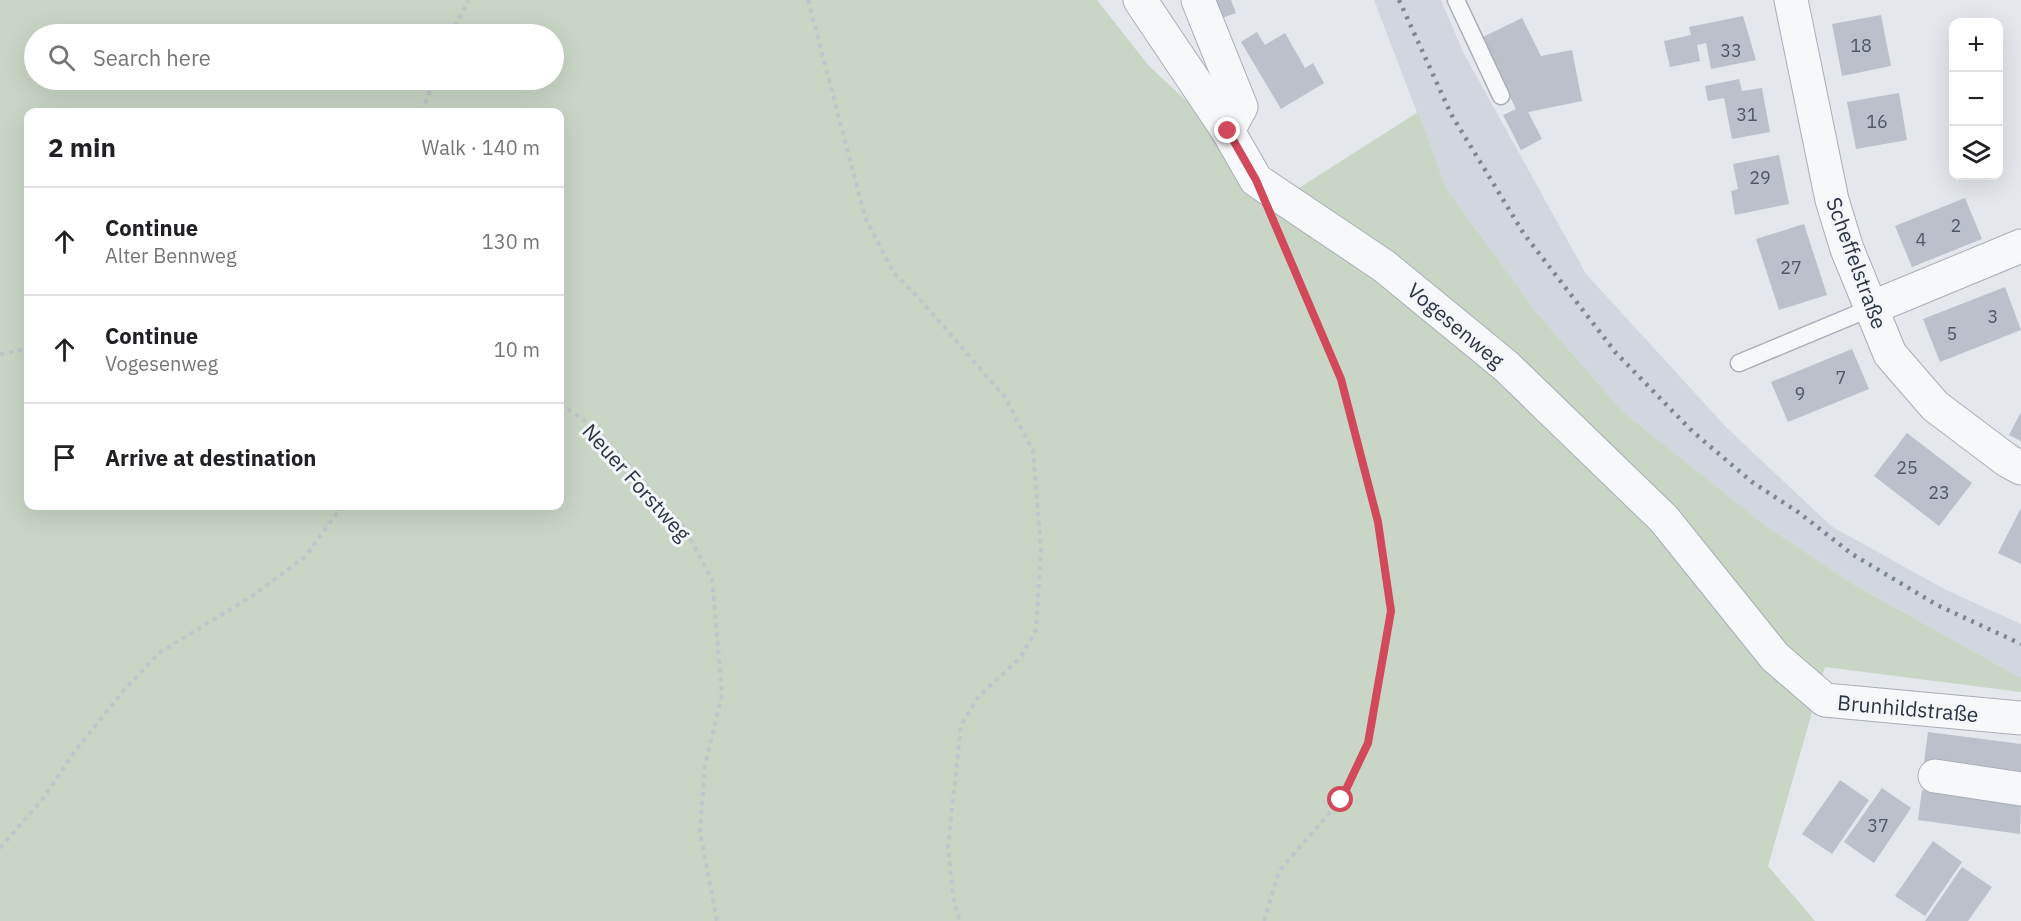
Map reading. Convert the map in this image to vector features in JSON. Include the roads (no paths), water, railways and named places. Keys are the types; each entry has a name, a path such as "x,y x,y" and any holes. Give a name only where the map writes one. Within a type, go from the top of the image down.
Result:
{"street":[{"name":"Vogesenweg","path":"1140,0 1228,131 1256,180 1384,266 1506,366 1664,519 1775,657"},
{"path":"1198,0 1241,108 1228,131"},
{"name":"Scheffelstraße","path":"1791,0 1832,200 1847,249 1890,354 1935,406 2021,468"},
{"path":"1871,308 2021,246"},
{"name":"Brunhildstraße","path":"1775,657 1825,700 2021,718"},
{"path":"1935,776 2021,789"}],"lane":[{"path":"1456,0 1501,96"},
{"path":"1739,363 1871,308"}],"railway":[{"path":"1399,0 1451,114 1524,234 1616,353 1692,431 1752,482 1798,512 1852,554 1937,605 2021,644"}]}
